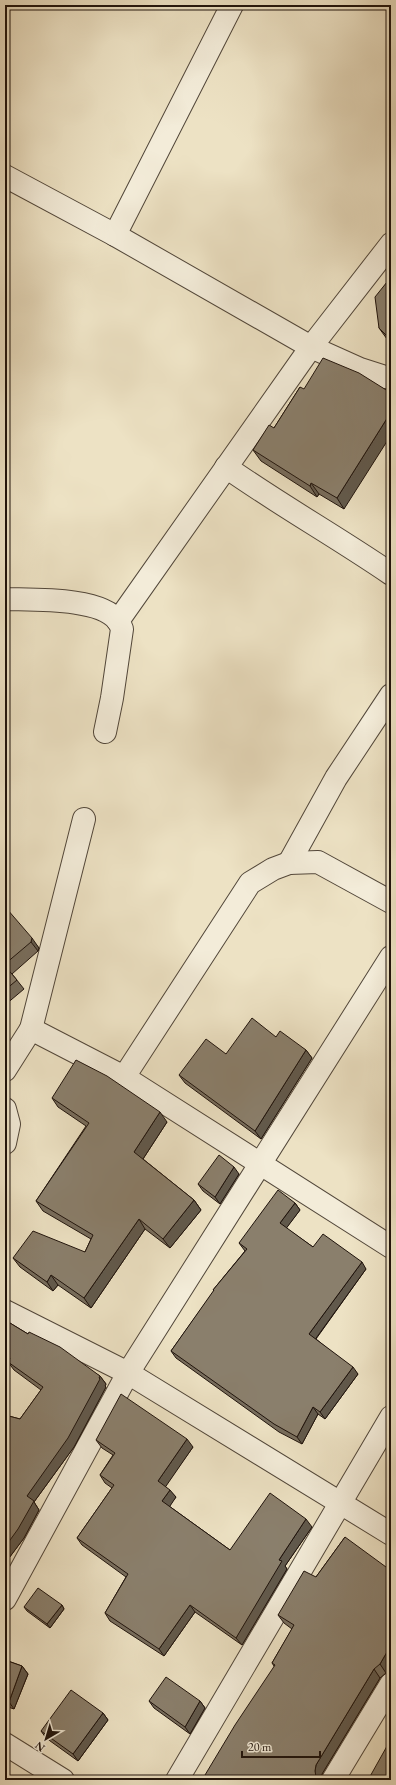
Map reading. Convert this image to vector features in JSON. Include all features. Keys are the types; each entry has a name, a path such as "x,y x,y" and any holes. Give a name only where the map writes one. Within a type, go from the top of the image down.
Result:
{"street":[{"path":"115,235 232,5"},
{"path":"5,176 115,235 311,347 360,369 385,377 391,377"},
{"path":"118,621 311,347 391,244"},
{"path":"226,467 266,495 349,545 391,574"},
{"path":"5,599 86,604 110,613 118,621 122,629 112,698 105,732"},
{"path":"289,863 336,778 391,695"},
{"path":"5,1070 31,1029 84,819"},
{"path":"124,1077 250,883 273,869 289,863 318,862 391,902"},
{"path":"5,1599 128,1373 391,957"},
{"path":"31,1029 124,1077 391,1248"},
{"path":"5,1109 9,1124 5,1143"},
{"path":"5,1311 128,1373 391,1534"},
{"path":"177,1780 391,1417"},
{"path":"333,1780 391,1684"},
{"path":"5,1744 63,1780"}],"building":[{"path":"391,277 391,349 387,350 388,337 379,328 375,297"},
{"path":"323,358 359,373 391,393 391,412 337,498 311,483 310,486 253,450 269,425 274,428 300,387 304,389"},
{"path":"7,909 32,938 31,942 5,964 5,910"},
{"path":"5,966 17,980 5,990"},
{"path":"252,1018 276,1037 280,1031 306,1050 255,1131 179,1075 206,1039 226,1054"},
{"path":"76,1060 107,1076 160,1112 134,1152 194,1200 163,1239 139,1219 84,1298 51,1275 47,1282 13,1258 33,1231 85,1252 93,1235 36,1201 89,1123 52,1098"},
{"path":"219,1155 234,1167 215,1197 198,1184"},
{"path":"278,1190 295,1203 280,1223 313,1247 323,1234 362,1262 309,1334 353,1367 320,1412 313,1407 297,1437 274,1424 171,1351 213,1290 247,1249 239,1243"},
{"path":"5,1320 28,1334 29,1332 60,1347 100,1376 100,1379 68,1438 27,1496 34,1501 18,1529 5,1547 5,1415 20,1419 43,1387 8,1362 10,1358 5,1354"},
{"path":"121,1394 187,1439 158,1481 170,1490 162,1501 230,1550 270,1493 306,1519 279,1560 282,1561 236,1638 190,1605 159,1649 105,1613 128,1574 77,1538 114,1485 100,1475 115,1453 96,1440"},
{"path":"345,1537 386,1567 390,1562 391,1563 391,1645 380,1664 374,1669 316,1765 315,1780 202,1780 235,1725 275,1665 272,1663 294,1625 278,1615 304,1571 316,1577"},
{"path":"38,1588 62,1605 47,1624 24,1607"},
{"path":"5,1660 22,1666 9,1702 5,1700"},
{"path":"166,1677 200,1701 185,1727 149,1701"},
{"path":"71,1690 103,1713 73,1754 41,1731"},
{"path":"391,1739 391,1780 368,1780"}]}
